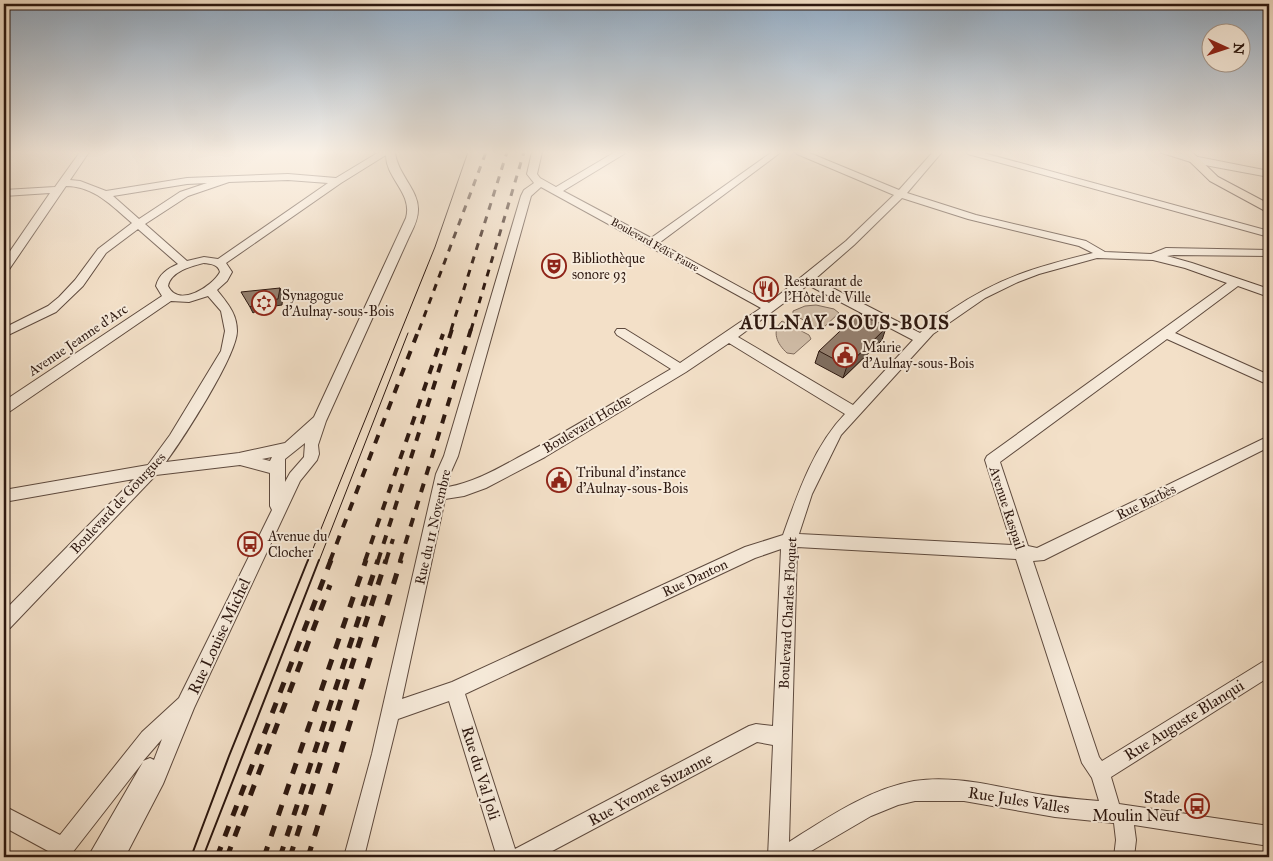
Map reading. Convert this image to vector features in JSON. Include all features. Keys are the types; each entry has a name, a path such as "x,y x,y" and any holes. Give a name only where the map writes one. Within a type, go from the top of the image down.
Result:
{"main road":[{"path":"1239,192 1269,208"}],"street":[{"path":"4,268 56,192"},
{"path":"100,192 105,194 184,264"},
{"path":"105,194 116,192"},
{"path":"4,334 58,305 73,290 102,251 117,238 189,192"},
{"path":"219,263 322,192"},
{"name":"Rue Louise Michel","path":"114,857 156,777 186,707 295,477 310,460 312,454 310,445 319,421 402,243 412,214 412,204 406,192"},
{"name":"Rue du 11 Novembre","path":"354,857 381,754 443,474 456,438 528,192"},
{"name":"Boulevard Félix Faure","path":"561,192 770,308"},
{"path":"652,243 722,192"},
{"path":"896,192 972,217 1050,237 1082,242 1098,254"},
{"name":"Boulevard Hoche","path":"439,494 464,490 481,484 599,420 618,406 680,369 729,337 808,280 904,192"},
{"path":"1117,192 1269,234"},
{"name":"Boulevard Charles Floquet","path":"778,857 789,540 814,472 832,438 853,412 921,339 968,303 997,286 1035,271 1119,250 1269,253"},
{"path":"1175,251 1172,257 1180,263"},
{"name":"Boulevard Charles Floquet","path":"1098,254 1151,256 1175,251"},
{"path":"1151,256 1180,263 1269,294"},
{"path":"204,260 219,263 226,272 219,285 211,291 184,298 170,296 164,292 162,287 164,281 184,264 204,260"},
{"path":"808,280 921,339"},
{"name":"Avenue Raspail","path":"1124,857 1126,840 1100,773 1091,763 992,460 1237,282"},
{"name":"Boulevard de Gourgues","path":"4,622 152,470 175,440 227,351 231,331 227,310 211,291"},
{"name":"Avenue Jeanne d'Arc","path":"4,408 170,296"},
{"path":"622,332 680,369"},
{"path":"1165,333 1269,380"},
{"path":"729,337 853,412"},
{"name":"Rue Louise Michel","path":"276,516 279,496 278,460 319,421"},
{"name":"Rue Barbès","path":"1021,552 1038,555 1269,441"},
{"path":"4,496 152,470 239,459 304,442 310,445"},
{"path":"239,459 295,477"},
{"name":"Rue Danton","path":"389,713 454,690 751,552 789,540 1021,552"},
{"name":"Rue Auguste Blanqui","path":"1100,773 1269,667"},
{"name":"Rue du Val Joli","path":"454,690 507,857"},
{"name":"Rue Louise Michel","path":"60,853 149,739 186,707"},
{"name":"Rue Louise Michel","path":"98,857 186,707"},
{"name":"Rue Yvonne Suzanne","path":"521,857 756,733 782,737"},
{"name":"Rue Jules Valles","path":"783,857 839,823 889,798 915,791 943,790 984,793 1043,805 1269,836"},
{"path":"4,816 60,853"}],"shaded area":[{"path":"816,305 834,309 839,313 823,328 817,328 793,314 793,311 805,306"},
{"path":"782,321 809,335 811,339 794,354 787,353 778,342 776,333"}],"building":[{"path":"280,288 278,299 258,302 250,307 241,292"},
{"name":"Mairie d'Aulnay-sous-Bois","path":"859,313 886,328 847,366 819,351"}],"tram line":[{"path":"308,561 435,247 454,192"},
{"path":"319,561 408,333"},
{"path":"191,857 229,756 308,560"},
{"path":"203,857 319,560"}],"railway":[{"path":"419,330 471,192"},
{"path":"451,330 494,192"},
{"path":"471,330 512,192"},
{"path":"330,561 419,329"},
{"path":"378,561 452,329"},
{"path":"400,561 471,329"},
{"path":"365,561 443,334"},
{"path":"386,561 393,539"},
{"path":"217,857 331,560"},
{"path":"264,857 366,560"},
{"path":"280,857 378,560"},
{"path":"290,857 386,560"},
{"path":"308,857 401,560"},
{"path":"227,857 330,585"}],"place":[{"name":"Bibliothèque sonore 93","path":"554,266"},
{"name":"Restaurant de l'Hôtel de Ville","path":"766,289"},
{"name":"Synagogue d'Aulnay-sous-Bois","path":"264,303"},
{"name":"Mairie d'Aulnay-sous-Bois","path":"845,355"},
{"name":"Tribunal d'instance d'Aulnay-sous-Bois","path":"559,480"},
{"name":"Avenue du Clocher","path":"250,544"},
{"name":"Stade Moulin Neuf","path":"1197,806"}],"district":[{"name":"AULNAY-SOUS-BOIS","path":"845,322"}]}
